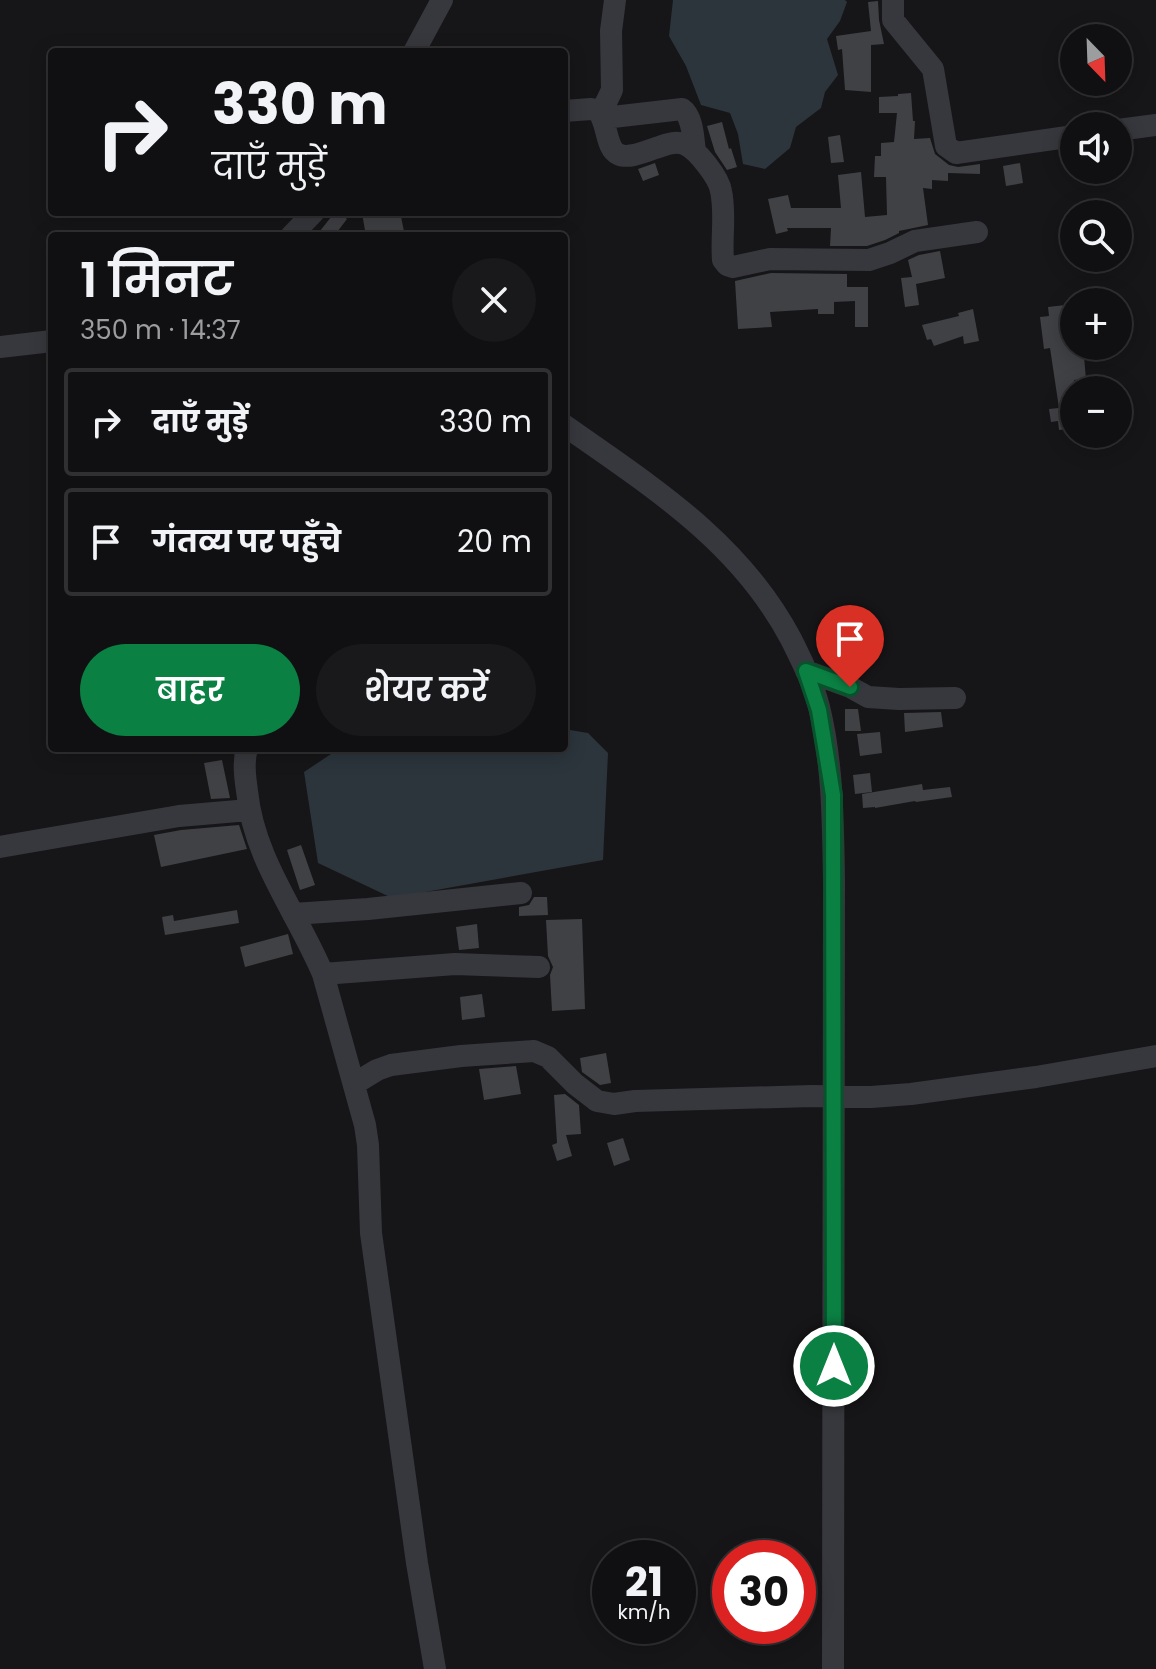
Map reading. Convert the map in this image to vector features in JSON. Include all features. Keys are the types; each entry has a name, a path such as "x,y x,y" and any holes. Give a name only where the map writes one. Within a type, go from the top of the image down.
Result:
{"street":[{"path":"416,48 442,0"},
{"path":"615,0 611,31 612,90 602,116 610,144 618,154 626,156 678,143 695,151 719,185 723,260 727,265 733,267 770,259 869,260 915,241 977,232"},
{"path":"893,0 893,20 933,69 946,146 956,153 1060,138"},
{"path":"568,111 591,109 602,116 682,109 689,116 695,151"},
{"path":"1132,128 1156,125"},
{"path":"299,232 311,216"},
{"path":"0,347 48,341"},
{"path":"568,428 625,467 708,532 739,564 785,628 806,671 819,710 833,795 823,1096 833,1669"},
{"path":"806,671 868,697 955,698"},
{"path":"246,752 245,775 255,836 323,974 367,1135 371,1233 417,1563 435,1669"},
{"path":"0,847 179,816 249,810"},
{"path":"293,914 521,893"},
{"path":"323,974 455,964 539,967"},
{"path":"354,1084 391,1065 534,1051 548,1057 591,1098 607,1104 871,1097 1036,1077 1156,1056"}],"shaded area":[{"path":"673,0 847,2 840,21 827,39 838,75 825,92 821,108 796,127 790,148 765,169 743,164 738,134 730,113 701,105 686,66 669,36"},
{"path":"568,730 588,733 608,753 603,860 392,898 318,863 304,772 334,752 568,752"}],"building":[{"path":"878,1 884,44 871,45 871,92 845,90 842,49 838,50 836,36 871,31 868,2"},
{"path":"911,93 914,139 930,138 935,154 949,165 980,164 980,174 948,173 948,181 932,180 932,189 923,188 928,225 899,231 867,246 830,246 831,228 787,228 788,231 776,234 768,199 788,195 791,208 841,208 838,175 861,172 865,217 887,215 886,177 874,177 875,156 881,156 881,143 894,142 897,113 879,113 879,97"},
{"path":"722,122 737,167 727,170 715,152 707,126"},
{"path":"840,135 844,162 831,163 828,137"},
{"path":"655,163 659,175 643,181 638,169"},
{"path":"1020,163 1023,183 1006,186 1003,166"},
{"path":"332,216 347,219 337,232 319,232"},
{"path":"363,216 401,216 404,232 365,232"},
{"path":"940,251 945,278 916,284 919,305 905,307 901,278 912,277 908,260"},
{"path":"771,273 847,274 847,287 868,287 868,327 855,327 855,301 834,302 834,314 818,314 818,309 770,312 772,327 738,329 735,281"},
{"path":"1060,306 1060,360 1084,360 1086,376 1060,376 1059,430 1058,421 1051,422 1049,409 1059,408 1050,348 1044,349 1040,317 1049,316 1048,307"},
{"path":"973,309 979,341 964,344 963,336 934,346 931,339 927,340 922,325 959,316 958,313"},
{"path":"845,709 858,709 861,731 845,731"},
{"path":"941,712 943,727 905,732 904,713"},
{"path":"880,732 882,753 860,756 857,734"},
{"path":"222,760 230,798 211,799 204,763"},
{"path":"870,773 872,792 855,794 853,775"},
{"path":"922,784 923,790 950,787 952,797 863,808 862,794"},
{"path":"239,825 247,849 161,867 154,835"},
{"path":"301,845 315,885 300,890 287,850"},
{"path":"534,897 547,897 548,915 519,916 519,907 529,905"},
{"path":"237,910 239,923 165,935 162,917 173,915 174,921"},
{"path":"582,919 585,1009 552,1011 550,975 553,967 548,956 546,920"},
{"path":"477,924 479,948 459,950 456,927"},
{"path":"288,934 293,954 245,967 240,947"},
{"path":"482,994 485,1017 462,1020 460,997"},
{"path":"606,1053 611,1083 600,1085 582,1072 580,1058"},
{"path":"516,1066 521,1094 484,1100 479,1069"},
{"path":"565,1094 579,1105 581,1134 566,1135 572,1156 557,1161 552,1145 557,1143 554,1095"},
{"path":"623,1138 630,1160 614,1166 607,1143"}],"route":[{"path":"834,1366 833,795 819,710 806,671 850,687"}]}
